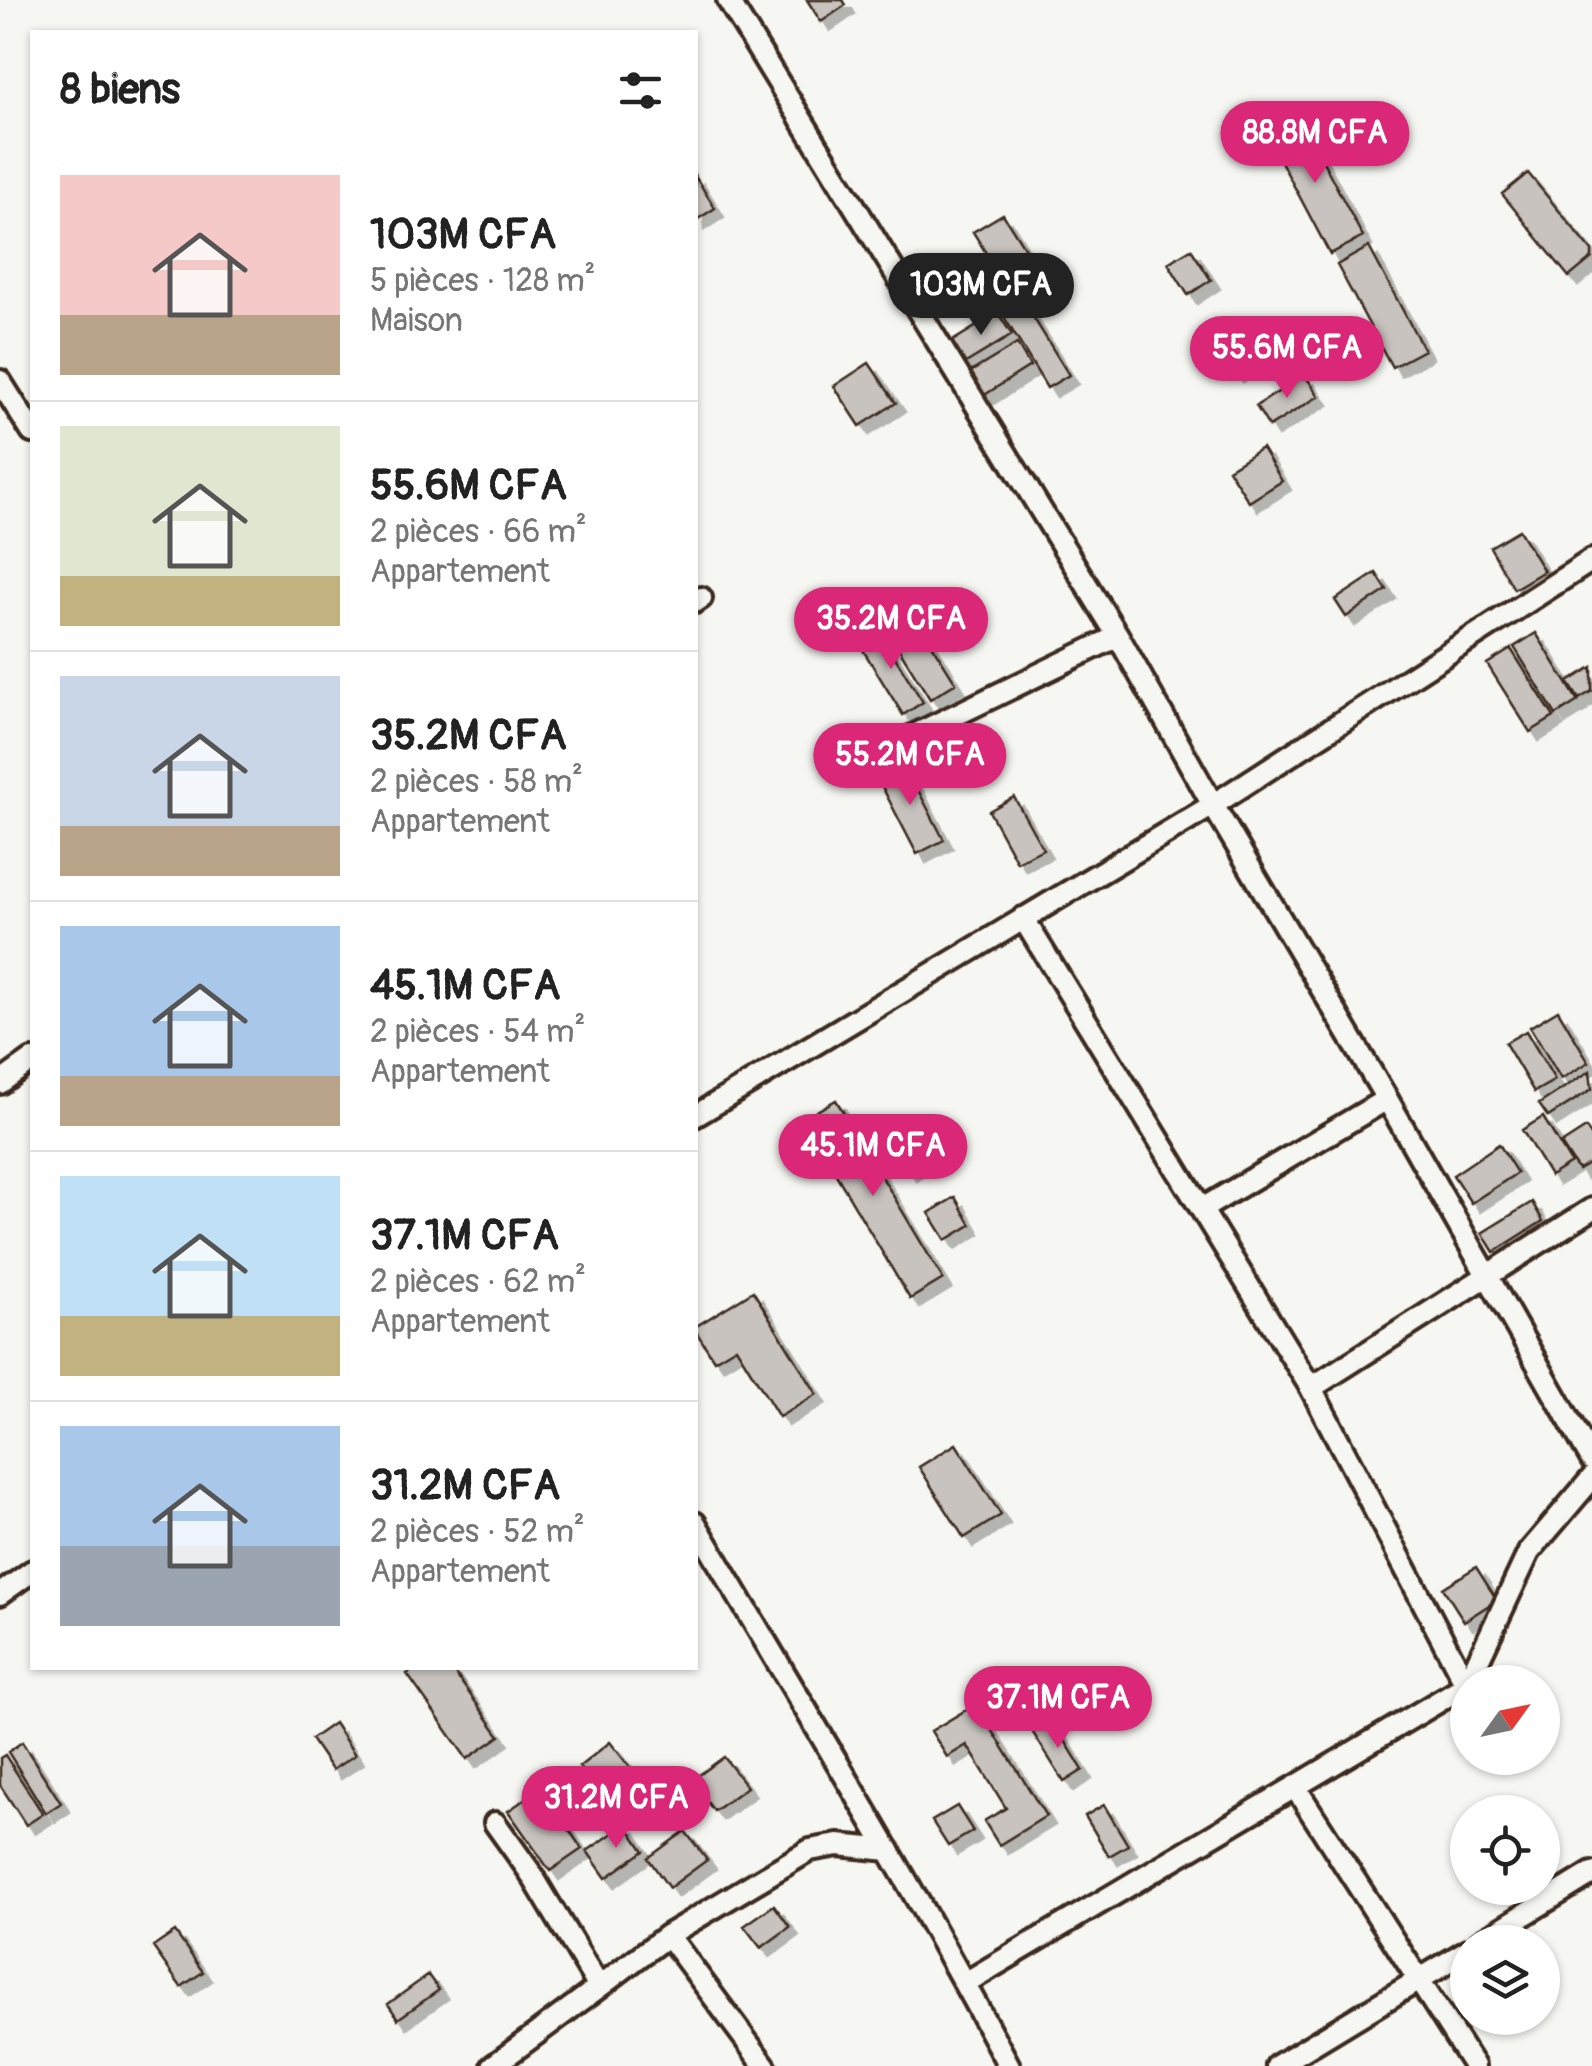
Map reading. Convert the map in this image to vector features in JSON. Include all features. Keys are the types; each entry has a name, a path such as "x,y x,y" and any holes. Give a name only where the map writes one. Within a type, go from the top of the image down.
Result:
{"street":[{"path":"728,0 1118,636 1592,1460"},
{"path":"0,381 30,429"},
{"path":"698,1114 1213,804 1592,560"},
{"path":"860,761 1118,636"},
{"path":"1023,918 1311,1388 1458,1665"},
{"path":"0,1083 30,1061"},
{"path":"1202,1209 1387,1099"},
{"path":"1311,1388 1592,1209"},
{"path":"1477,1665 1529,1552 1592,1478"},
{"path":"698,1528 889,1850 1010,2066"},
{"path":"0,1594 30,1572"},
{"path":"966,1983 1450,1695"},
{"path":"1295,1788 1474,2066"},
{"path":"494,1823 530,1872 600,1987"},
{"path":"493,2066 668,1935 810,1850 838,1845 889,1850"},
{"path":"1508,1925 1592,1873"},
{"path":"668,1935 765,2066"},
{"path":"1277,2066 1450,1961"}],"building":[{"path":"807,0 843,0 846,5 821,22"},
{"path":"1300,118 1363,237 1330,254 1267,135"},
{"path":"1528,173 1592,251 1592,258 1569,277 1502,194"},
{"path":"698,181 715,208 698,219"},
{"path":"1003,214 1037,268 1007,287 973,232"},
{"path":"1369,247 1424,350 1392,367 1337,265"},
{"path":"1191,249 1211,280 1188,295 1168,263"},
{"path":"1022,299 1069,375 1047,388 1001,312"},
{"path":"998,313 1012,335 964,364 951,342"},
{"path":"1247,324 1266,354 1234,373 1216,344"},
{"path":"1017,344 1030,366 983,396 969,373"},
{"path":"869,363 896,403 860,426 834,386"},
{"path":"1305,375 1319,396 1269,427 1256,406"},
{"path":"1262,448 1282,481 1249,502 1228,469"},
{"path":"1519,530 1544,571 1514,589 1490,547"},
{"path":"1376,573 1387,590 1346,617 1335,600"},
{"path":"910,609 956,683 930,699 884,625"},
{"path":"878,630 923,702 903,715 858,642"},
{"path":"1536,633 1578,701 1556,715 1514,647"},
{"path":"1511,649 1554,717 1530,732 1487,664"},
{"path":"1592,667 1592,691 1579,699 1568,682"},
{"path":"903,761 944,840 917,854 876,775"},
{"path":"1014,797 1043,849 1017,862 989,811"},
{"path":"1558,1010 1589,1062 1561,1079 1530,1027"},
{"path":"1526,1031 1555,1080 1534,1092 1505,1043"},
{"path":"1590,1071 1592,1089 1548,1117 1539,1104"},
{"path":"836,1100 943,1279 910,1299 803,1119"},
{"path":"1543,1117 1571,1163 1550,1176 1522,1130"},
{"path":"1586,1128 1592,1137 1592,1162 1578,1170 1561,1144"},
{"path":"914,1130 931,1157 908,1172 890,1145"},
{"path":"1499,1144 1517,1173 1471,1203 1453,1175"},
{"path":"955,1197 971,1225 946,1240 929,1213"},
{"path":"1532,1202 1543,1221 1494,1252 1482,1233"},
{"path":"753,1291 817,1394 779,1417 736,1347 714,1360 698,1335 698,1325"},
{"path":"956,1444 1001,1515 964,1538 919,1467"},
{"path":"1476,1567 1497,1600 1464,1621 1443,1588"},
{"path":"414,1670 452,1670 500,1736 467,1759 407,1674"},
{"path":"976,1704 1046,1816 999,1845 984,1821 1006,1808 967,1745 947,1757 931,1731"},
{"path":"1053,1721 1083,1770 1064,1782 1033,1733"},
{"path":"334,1723 355,1755 332,1770 311,1739"},
{"path":"22,1742 61,1803 46,1813 8,1752"},
{"path":"610,1742 632,1770 601,1794 579,1767"},
{"path":"5,1755 43,1814 26,1825 0,1785 0,1758"},
{"path":"724,1757 747,1787 714,1811 691,1781"},
{"path":"541,1788 582,1849 550,1871 508,1811"},
{"path":"1104,1805 1128,1845 1109,1856 1085,1816"},
{"path":"957,1806 973,1831 948,1846 932,1821"},
{"path":"626,1824 644,1851 606,1878 587,1851"},
{"path":"685,1831 707,1860 669,1888 648,1858"},
{"path":"774,1905 790,1927 761,1948 744,1926"},
{"path":"175,1932 203,1972 181,1987 153,1947"},
{"path":"428,1975 439,1990 398,2019 388,2004"}]}
